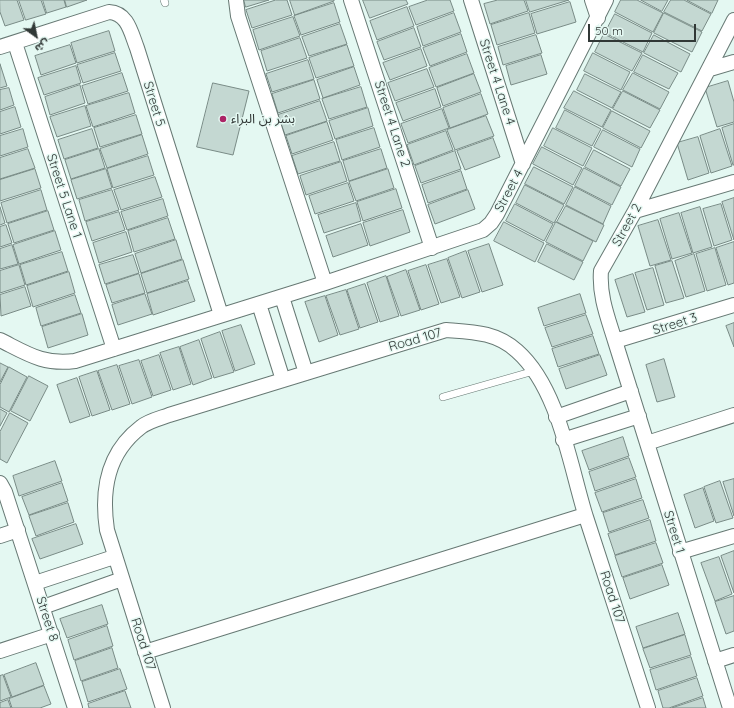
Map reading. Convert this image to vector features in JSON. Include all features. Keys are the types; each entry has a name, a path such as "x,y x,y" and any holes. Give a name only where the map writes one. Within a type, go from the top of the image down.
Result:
{"street":[{"path":"236,0 238,16 325,283"},
{"name":"Street 4 Lane 2","path":"351,0 432,248"},
{"name":"Street 4 Lane 4","path":"471,0 523,164"},
{"path":"592,0 598,18"},
{"name":"Street 4","path":"259,304 432,248 483,230 491,223 523,164 606,0"},
{"name":"Street 5","path":"0,47 109,12 122,16 137,48 221,315"},
{"name":"Street 2","path":"647,443 600,291 601,271 635,211 710,70 734,20"},
{"name":"Street 5 Lane 1","path":"14,43 114,349"},
{"path":"710,70 734,62"},
{"path":"635,211 734,182"},
{"path":"282,297 306,373"},
{"path":"0,340 39,360 60,363 75,361 259,304 283,380"},
{"name":"Street 3","path":"615,341 734,306"},
{"name":"Road 107","path":"163,708 114,557 107,530 103,506 107,478 118,451 142,426 169,415 446,330 470,331 499,337 518,351 534,371 556,417 648,708"},
{"path":"556,417 631,391"},
{"path":"647,443 734,415"},
{"path":"563,440 639,416"},
{"name":"Street 1","path":"647,443 730,708"},
{"name":"Street 8","path":"0,484 5,492 18,530 75,708"},
{"path":"145,652 586,515"},
{"path":"0,536 18,530"},
{"path":"680,552 734,536"},
{"path":"35,583 114,557"},
{"path":"43,607 122,579"},
{"path":"0,652 52,634"},
{"path":"715,661 734,655"}],"lane":[{"path":"443,397 534,371"}],"building":[{"path":"0,0 17,0 24,20 5,26 0,12"},
{"path":"19,0 41,0 46,14 26,20"},
{"path":"43,0 64,0 66,7 47,13"},
{"path":"65,0 87,0 67,7"},
{"path":"244,0 269,0 246,7"},
{"path":"276,0 287,0 292,15 252,28 246,10"},
{"path":"290,0 334,0 334,1 295,15"},
{"path":"363,0 406,0 408,4 370,18"},
{"path":"428,0 450,0 454,11 416,25 409,7"},
{"path":"498,0 524,0 528,11 490,24 484,4"},
{"path":"526,0 569,0 530,12"},
{"path":"621,0 637,0 663,13 653,32 615,12"},
{"path":"641,0 668,0 662,11"},
{"path":"671,0 684,0 711,14 702,31 664,12"},
{"path":"687,0 718,0 712,13"},
{"path":"570,2 576,22 537,34 531,14"},
{"path":"334,3 340,22 301,35 294,16"},
{"path":"407,7 414,26 377,40 370,21"},
{"path":"454,13 461,32 423,46 417,27"},
{"path":"529,13 535,33 497,45 491,25"},
{"path":"664,13 702,32 692,52 654,33"},
{"path":"615,14 652,33 643,52 605,33"},
{"path":"293,17 300,36 259,50 253,30"},
{"path":"340,24 347,44 309,56 302,37"},
{"path":"414,28 421,47 384,60 377,42"},
{"path":"109,31 115,51 77,63 71,43"},
{"path":"461,34 467,52 430,66 423,48"},
{"path":"604,34 642,53 632,71 595,52"},
{"path":"536,35 542,53 503,65 498,47"},
{"path":"654,35 690,54 681,72 644,53"},
{"path":"300,38 307,58 267,71 261,51"},
{"path":"70,45 76,63 41,75 35,56"},
{"path":"347,45 354,66 316,78 309,58"},
{"path":"421,49 427,66 390,80 383,63"},
{"path":"115,53 121,71 83,83 77,65"},
{"path":"593,53 630,72 621,90 584,71"},
{"path":"467,54 474,73 436,87 429,68"},
{"path":"541,55 547,74 511,85 506,66"},
{"path":"643,55 678,73 669,89 634,72"},
{"path":"308,60 314,79 272,92 266,74"},
{"path":"0,64 7,86 0,88"},
{"path":"76,66 81,83 44,95 38,78"},
{"path":"354,67 360,85 323,98 317,80"},
{"path":"427,69 434,87 395,101 388,83"},
{"path":"122,73 128,91 88,104 82,86"},
{"path":"633,73 669,92 660,109 623,90"},
{"path":"474,74 481,92 443,106 437,88"},
{"path":"585,74 621,92 612,108 577,90"},
{"path":"314,80 320,99 278,113 272,94"},
{"path":"728,81 734,102 734,122 717,127 705,88"},
{"name":"بشر بن البراء","path":"213,83 249,91 233,155 197,147"},
{"path":"80,85 85,103 50,115 45,97"},
{"path":"361,87 367,107 329,119 322,99"},
{"path":"9,88 14,105 0,110 0,90"},
{"path":"435,89 441,107 403,121 396,103"},
{"path":"574,91 611,110 602,127 564,108"},
{"path":"623,91 660,110 650,128 613,109"},
{"path":"129,93 135,113 93,127 86,106"},
{"path":"481,94 488,114 450,128 443,108"},
{"path":"320,101 327,121 285,135 278,115"},
{"path":"85,106 91,126 57,137 50,117"},
{"path":"15,107 21,127 0,134 0,112"},
{"path":"368,108 373,126 335,139 329,121"},
{"path":"442,109 449,128 408,143 401,124"},
{"path":"565,110 601,129 592,146 556,128"},
{"path":"612,111 650,131 641,148 603,128"},
{"path":"136,115 142,134 100,147 94,128"},
{"path":"486,116 494,136 455,150 447,130"},
{"path":"327,122 333,140 292,154 286,136"},
{"path":"734,124 734,165 733,165 722,128"},
{"path":"374,128 380,147 342,160 336,140"},
{"path":"553,128 592,148 583,166 544,146"},
{"path":"23,129 28,147 0,156 0,136"},
{"path":"92,129 98,148 64,159 58,140"},
{"path":"720,129 732,166 711,173 700,136"},
{"path":"603,130 640,149 632,167 594,147"},
{"path":"446,131 453,150 414,165 407,145"},
{"path":"142,135 148,154 107,168 100,149"},
{"path":"698,137 709,173 688,180 677,143"},
{"path":"493,138 500,157 465,170 457,151"},
{"path":"334,142 340,161 298,174 292,156"},
{"path":"542,147 582,168 573,185 533,164"},
{"path":"28,149 35,168 0,179 0,158"},
{"path":"99,149 105,168 71,179 65,160"},
{"path":"381,149 387,168 349,181 343,161"},
{"path":"594,150 630,169 621,186 585,167"},
{"path":"455,151 461,169 421,183 415,166"},
{"path":"148,156 154,175 113,188 107,169"},
{"path":"341,162 347,181 306,195 300,176"},
{"path":"534,167 573,187 564,204 525,184"},
{"path":"584,168 621,187 612,205 575,186"},
{"path":"35,169 41,188 0,201 0,180"},
{"path":"106,169 112,188 77,199 71,180"},
{"path":"388,169 394,188 356,201 349,182"},
{"path":"461,171 467,189 428,203 422,185"},
{"path":"155,177 162,197 121,210 114,190"},
{"path":"348,183 354,201 315,214 309,196"},
{"path":"525,185 564,205 554,223 516,203"},
{"path":"575,187 611,206 603,224 566,205"},
{"path":"396,189 402,208 363,221 357,202"},
{"path":"41,190 47,210 7,223 1,203"},
{"path":"112,190 119,210 85,221 79,200"},
{"path":"468,190 475,209 435,224 428,205"},
{"path":"734,198 734,240 722,202"},
{"path":"163,199 168,216 127,230 121,212"},
{"path":"356,203 361,221 324,233 318,215"},
{"path":"515,204 553,224 544,241 506,221"},
{"path":"721,204 732,240 714,246 703,209"},
{"path":"566,206 604,225 596,242 557,222"},
{"path":"0,207 5,223 0,225"},
{"path":"700,207 712,247 693,253 681,213"},
{"path":"403,210 410,232 370,246 363,223"},
{"path":"48,211 54,230 14,243 8,224"},
{"path":"119,212 125,230 92,241 86,222"},
{"path":"679,213 692,253 672,259 660,219"},
{"path":"168,218 175,239 134,252 128,231"},
{"path":"658,220 671,260 650,266 638,226"},
{"path":"504,222 544,243 535,262 494,241"},
{"path":"556,222 593,241 583,261 546,242"},
{"path":"361,224 368,245 333,257 326,236"},
{"path":"6,225 12,243 0,247 0,227"},
{"path":"55,231 61,250 19,264 13,245"},
{"path":"126,232 132,252 99,263 93,243"},
{"path":"176,240 182,259 141,273 135,254"},
{"path":"734,242 734,283 728,285 716,248"},
{"path":"489,244 503,285 482,292 468,251"},
{"path":"547,244 583,262 574,280 538,262"},
{"path":"12,245 18,264 0,269 0,249"},
{"path":"715,248 726,285 707,291 696,254"},
{"path":"466,251 480,292 462,298 448,258"},
{"path":"62,252 68,271 26,285 20,265"},
{"path":"694,254 705,291 686,297 675,261"},
{"path":"133,255 139,273 105,284 99,265"},
{"path":"447,259 460,297 441,303 428,265"},
{"path":"183,260 189,279 147,293 141,274"},
{"path":"672,261 684,298 666,303 655,266"},
{"path":"19,265 25,285 0,293 0,271"},
{"path":"426,265 439,304 421,310 408,271"},
{"path":"653,268 664,305 647,310 635,273"},
{"path":"406,270 420,310 401,316 387,277"},
{"path":"69,272 75,293 33,307 27,286"},
{"path":"139,274 145,293 112,303 106,285"},
{"path":"633,274 645,312 627,317 615,280"},
{"path":"386,276 399,316 380,322 367,283"},
{"path":"188,281 195,301 153,315 147,294"},
{"path":"365,284 378,322 360,328 347,290"},
{"path":"25,287 31,306 1,316 0,295"},
{"path":"346,290 359,329 340,335 326,296"},
{"path":"145,294 152,314 118,325 112,305"},
{"path":"580,294 586,313 544,326 538,308"},
{"path":"75,295 81,313 41,326 36,308"},
{"path":"325,296 338,335 319,342 305,302"},
{"path":"82,314 88,335 48,348 42,327"},
{"path":"586,315 593,334 552,347 545,328"},
{"path":"734,323 734,347 726,326"},
{"path":"241,325 255,364 235,371 222,331"},
{"path":"220,332 234,372 214,378 201,339"},
{"path":"593,336 599,354 558,367 552,349"},
{"path":"199,340 212,378 193,385 180,347"},
{"path":"179,347 191,384 173,390 160,353"},
{"path":"159,355 171,390 153,396 141,361"},
{"path":"600,355 607,375 566,389 559,369"},
{"path":"664,359 675,397 657,402 646,365"},
{"path":"139,360 152,397 132,404 119,366"},
{"path":"0,363 8,367 0,382"},
{"path":"117,365 130,404 112,410 98,371"},
{"path":"9,367 27,377 9,412 0,407 0,385"},
{"path":"97,371 110,410 92,416 79,377"},
{"path":"29,376 48,386 30,421 11,411"},
{"path":"77,378 90,416 70,423 57,385"},
{"path":"0,409 7,413 0,426"},
{"path":"10,413 28,423 7,463 0,459 0,432"},
{"path":"623,437 629,456 589,470 582,451"},
{"path":"629,458 636,477 595,491 589,472"},
{"path":"55,461 62,481 19,496 13,476"},
{"path":"636,479 642,498 602,512 595,493"},
{"path":"734,479 734,516 723,482"},
{"path":"720,481 733,518 716,523 704,487"},
{"path":"62,483 68,501 29,515 22,497"},
{"path":"703,488 714,521 695,528 684,495"},
{"path":"643,500 649,518 609,532 603,513"},
{"path":"68,503 74,522 36,536 29,516"},
{"path":"650,520 656,541 615,555 608,534"},
{"path":"76,524 83,544 40,559 32,539"},
{"path":"656,543 663,563 622,577 615,556"},
{"path":"734,551 734,593 721,556"},
{"path":"719,557 732,594 715,601 701,563"},
{"path":"662,565 669,585 630,599 623,578"},
{"path":"734,596 734,631 726,634 715,602"},
{"path":"102,605 108,624 67,638 60,619"},
{"path":"678,613 685,634 643,648 636,627"},
{"path":"107,626 113,646 74,660 68,640"},
{"path":"685,635 691,655 650,668 643,649"},
{"path":"112,648 118,668 81,681 75,661"},
{"path":"691,657 697,676 656,690 650,670"},
{"path":"36,663 44,685 12,697 4,675"},
{"path":"120,669 127,689 88,702 82,682"},
{"path":"3,675 11,697 0,701 0,676"},
{"path":"697,678 703,696 669,708 663,708 658,691"},
{"path":"44,686 51,704 40,708 12,708 9,699"},
{"path":"125,691 131,708 89,708 88,704"},
{"path":"703,698 706,708 672,708"},
{"path":"8,700 11,708 0,708 0,703"}],"place":[{"name":"بشر بن البراء","path":"223,119"}]}
